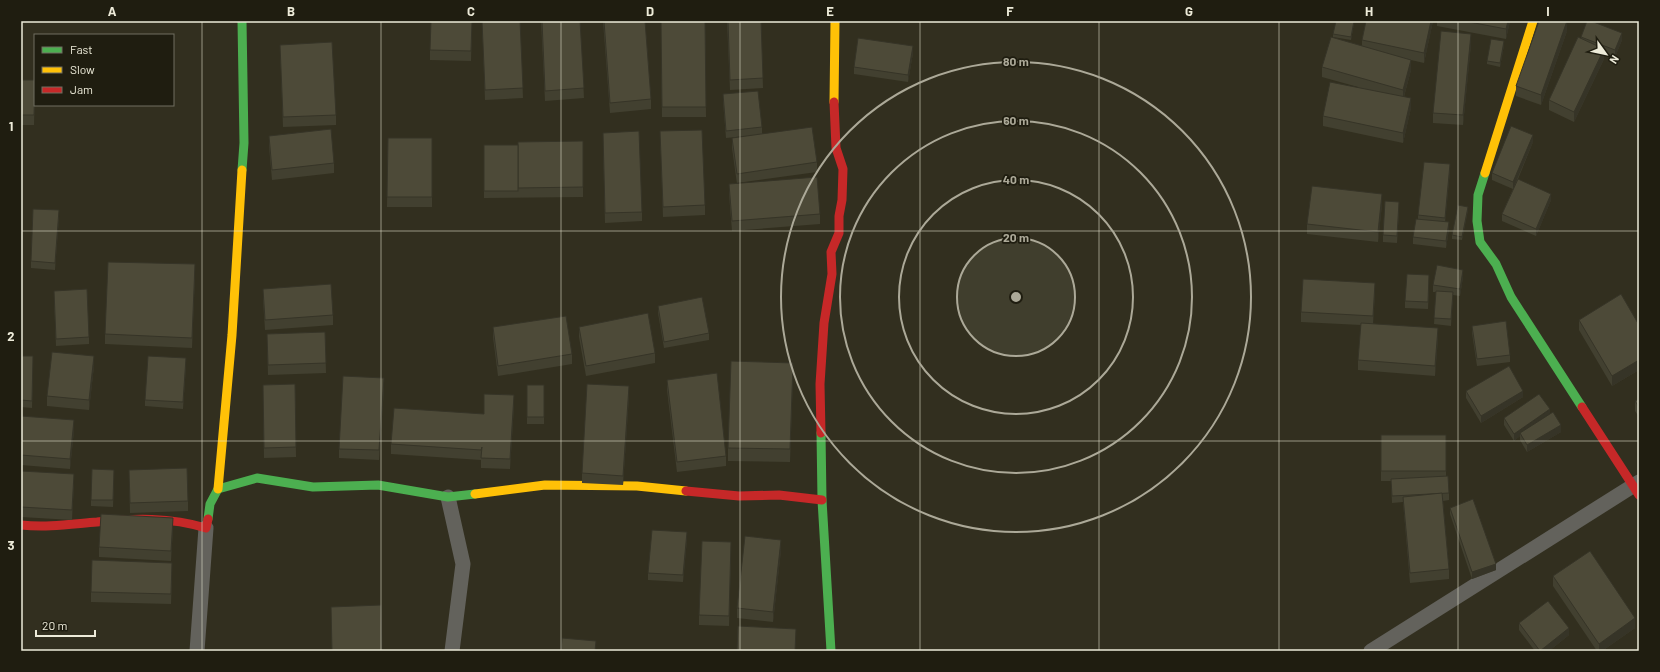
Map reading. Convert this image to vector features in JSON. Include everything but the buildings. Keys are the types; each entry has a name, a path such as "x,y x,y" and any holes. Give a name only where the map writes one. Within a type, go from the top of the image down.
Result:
{"street":[{"path":"198,651 206,528 210,504 218,489 232,335 244,143 242,21"},
{"path":"831,651 822,500 820,384 824,323 832,274 832,252 839,234 839,216 842,200 843,169 836,148 834,93 835,21"},
{"path":"1371,651 1637,488 1511,297 1496,264 1480,242 1477,221 1478,195 1533,21"},
{"path":"218,489 257,478 313,487 378,486 448,498 553,485 637,486 738,496 779,495 822,500"},
{"path":"448,498 463,564 452,651"},
{"path":"21,525 39,527 141,518 190,522 206,528"}],"traffic: fast":[{"path":"242,21 244,143 242,170"},
{"path":"1485,173 1478,195 1477,221 1480,242 1496,264 1511,297 1582,407"},
{"path":"821,433 822,500 831,651"},
{"path":"208,519 210,504 218,489 257,478 313,487 378,485 448,497 475,494"}],"traffic: slow":[{"path":"834,102 835,21"},
{"path":"1485,173 1533,21"},
{"path":"218,489 232,335 242,170"},
{"path":"475,494 545,485 637,486 686,491"}],"traffic: jam":[{"path":"821,433 820,384 824,323 832,274 831,252 839,233 839,216 842,200 843,169 836,148 834,102"},
{"path":"1582,407 1639,495"},
{"path":"686,491 739,496 779,495 822,500"},
{"path":"21,525 50,526 152,519 192,524 206,528 208,519"}]}
